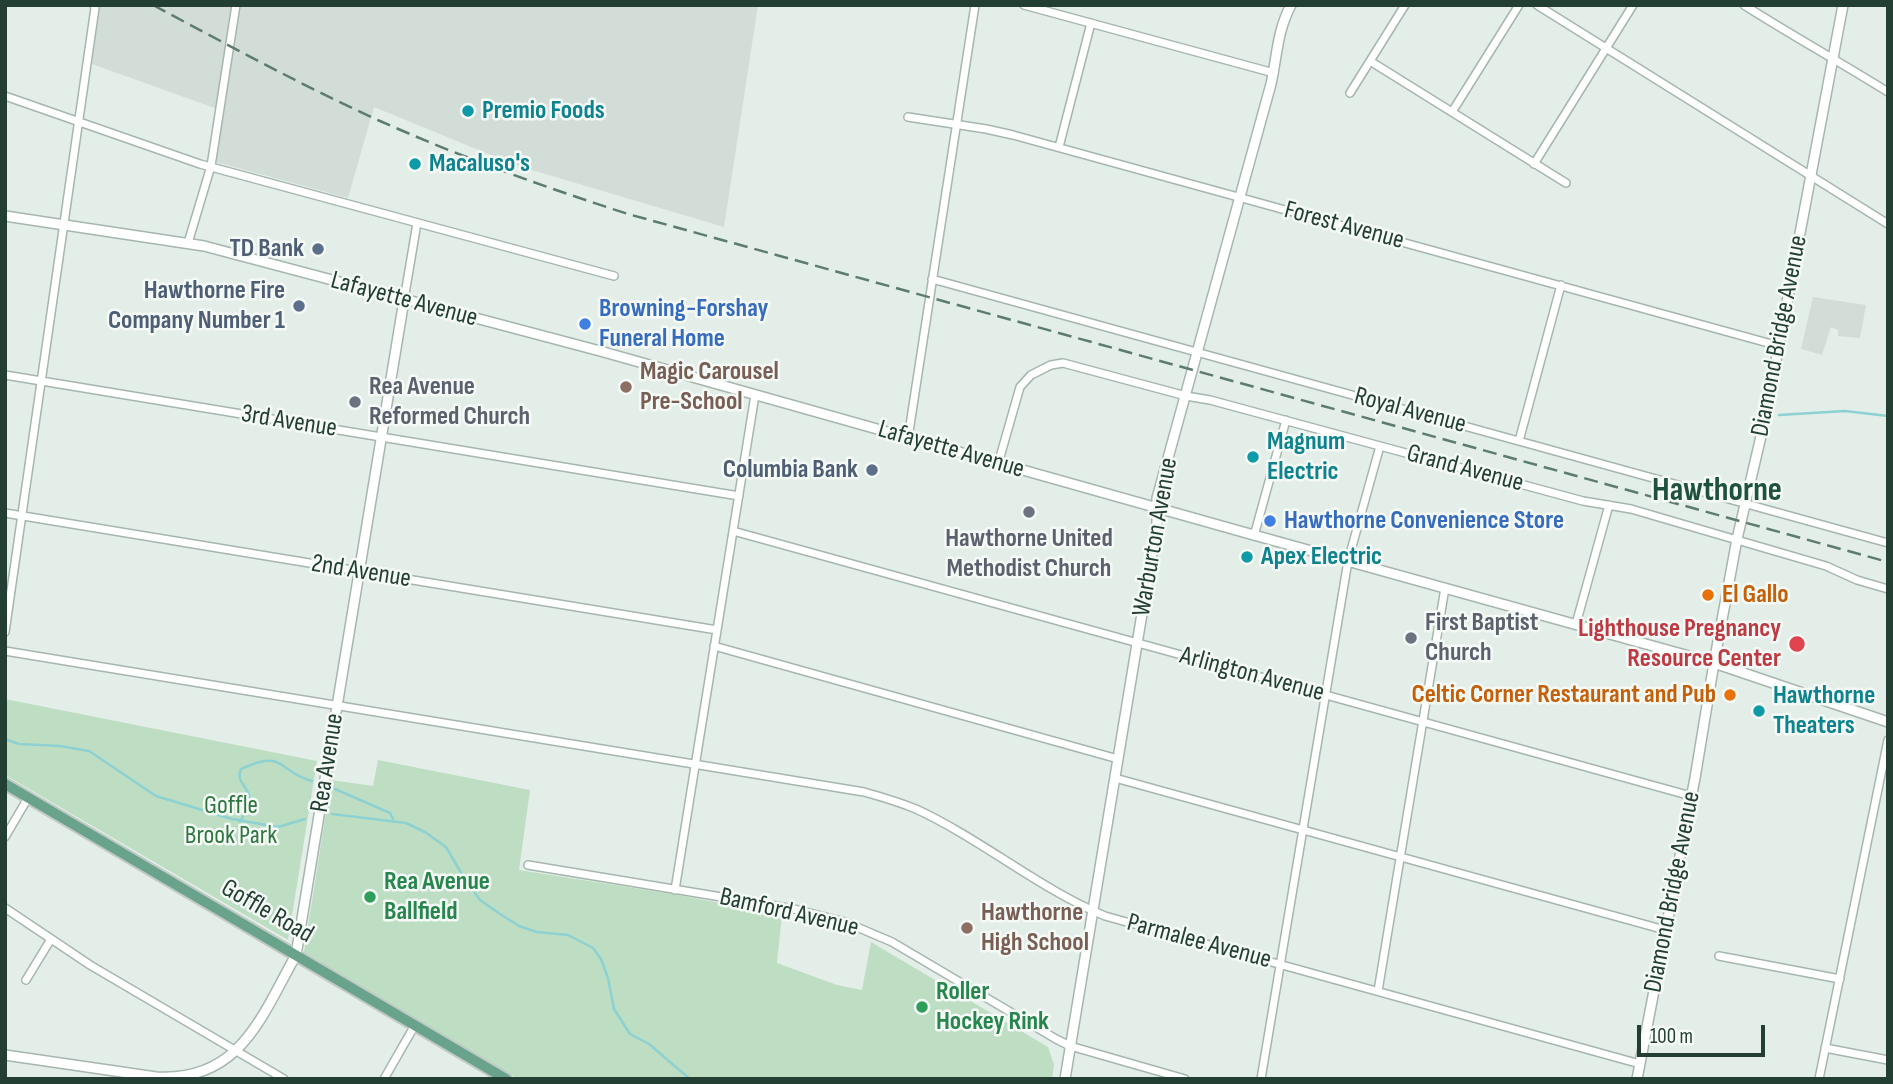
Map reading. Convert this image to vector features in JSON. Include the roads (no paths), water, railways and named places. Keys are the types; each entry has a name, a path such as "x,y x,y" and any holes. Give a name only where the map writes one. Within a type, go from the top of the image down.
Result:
{"main road":[{"name":"Goffle Road","path":"5,784 506,1079"}],"street":[{"path":"5,632 65,225 94,5"},
{"path":"188,243 211,166 236,5"},
{"path":"908,438 975,5"},
{"path":"1024,5 1274,73"},
{"name":"Warburton Avenue","path":"1065,1079 1157,523 1157,498 1274,73 1278,37 1291,5"},
{"path":"1350,93 1405,5"},
{"path":"1452,112 1519,5"},
{"path":"1537,5 1888,224"},
{"path":"1534,164 1633,5"},
{"name":"Diamond Bridge Avenue","path":"1637,1079 1737,539 1765,419 1843,5"},
{"path":"1745,6 1888,92"},
{"path":"1059,147 1091,23"},
{"path":"1370,61 1566,183"},
{"path":"5,96 211,166 614,276"},
{"name":"Forest Avenue","path":"908,117 1000,131 1779,346"},
{"name":"Lafayette Avenue","path":"5,216 188,243 597,350 1714,663 1888,722"},
{"name":"Rea Avenue","path":"5,1055 172,1078 201,1073 216,1067 247,1038 296,955 417,223"},
{"name":"Royal Avenue","path":"932,279 1888,542"},
{"path":"1518,441 1561,285"},
{"name":"Grand Avenue","path":"998,464 1020,387 1025,380 1041,370 1056,363 1068,363 1583,501 1631,509 1826,566 1860,581 1888,589"},
{"name":"3rd Avenue","path":"5,376 739,496"},
{"path":"675,890 755,395"},
{"path":"1254,536 1286,420"},
{"path":"1261,1079 1348,561 1380,446"},
{"path":"1576,624 1609,505"},
{"name":"2nd Avenue","path":"5,513 717,630"},
{"name":"Arlington Avenue","path":"733,531 1691,796"},
{"path":"1378,991 1445,588"},
{"path":"714,646 1118,760"},
{"name":"Parmalee Avenue","path":"5,651 845,788 899,803 943,824 1105,916 1640,1064"},
{"path":"1819,1079 1888,740"},
{"path":"1115,778 1665,930"},
{"path":"5,837 28,798"},
{"name":"Bamford Avenue","path":"528,866 811,913 861,928 892,942 1070,1046 1185,1079"},
{"path":"5,908 90,965 284,1079"},
{"path":"26,980 51,939"},
{"path":"1719,956 1840,979"},
{"path":"384,1079 415,1026"},
{"path":"1825,1048 1888,1060"}],"waterway":[{"path":"1779,415 1845,411 1888,416"},
{"path":"5,739 19,744 89,751 156,796 232,819 278,827 305,819"},
{"path":"240,822 250,798 240,780 241,769 256,763 274,761 312,781"},
{"path":"335,789 390,813 393,819"},
{"path":"332,814 406,823 425,832 446,847 480,900 500,914 519,926 537,932 568,935 593,948 601,959 608,978 614,1009 630,1034 649,1044 690,1079"}],"railway":[{"path":"153,5 380,121 503,171 628,214 1888,562"}],"place":[{"name":"Premio Foods","path":"468,111"},
{"name":"Macaluso's","path":"415,164"},
{"name":"TD Bank","path":"318,249"},
{"name":"Hawthorne Fire Company Number 1","path":"299,306"},
{"name":"Browning-Forshay Funeral Home","path":"585,324"},
{"name":"Magic Carousel Pre-School","path":"626,387"},
{"name":"Rea Avenue Reformed Church","path":"355,402"},
{"name":"Magnum Electric","path":"1253,457"},
{"name":"Columbia Bank","path":"872,470"},
{"name":"Hawthorne United Methodist Church","path":"1029,512"},
{"name":"Hawthorne Convenience Store","path":"1270,521"},
{"name":"Apex Electric","path":"1247,557"},
{"name":"El Gallo","path":"1708,595"},
{"name":"First Baptist Church","path":"1411,638"},
{"name":"Lighthouse Pregnancy Resource Center","path":"1797,644"},
{"name":"Celtic Corner Restaurant and Pub","path":"1730,695"},
{"name":"Hawthorne Theaters","path":"1759,711"},
{"name":"Rea Avenue Ballfield","path":"370,897"},
{"name":"Hawthorne High School","path":"967,928"},
{"name":"Roller Hockey Rink","path":"922,1007"}],"district":[{"name":"Hawthorne","path":"1717,492"}],"park label":[{"name":"Goffle Brook Park","path":"231,821"}]}
